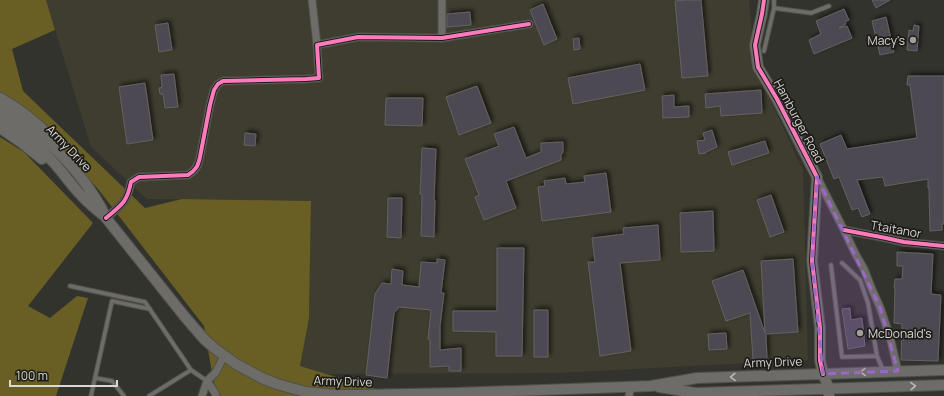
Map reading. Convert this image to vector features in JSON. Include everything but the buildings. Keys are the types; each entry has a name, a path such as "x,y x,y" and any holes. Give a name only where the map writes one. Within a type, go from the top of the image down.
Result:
{"main road":[{"name":"Hamburger Road","path":"764,0 755,45 758,67 777,99 817,177 812,261 820,328 820,360 829,392"},
{"path":"0,98 38,125 65,151 86,184"},
{"name":"Army Drive","path":"0,108 20,120 61,155 86,184 97,200 106,218 204,339 224,356 248,371 277,384 306,392 328,395 630,391 697,378 944,370"},
{"name":"Army Drive","path":"0,118 16,128 41,150 91,206 106,218"},
{"path":"0,128 35,153 78,192"},
{"path":"816,392 824,374"},
{"name":"Army Drive","path":"651,386 695,394 744,394 829,392 944,385"}],"street":[{"path":"106,218 126,200 131,182 139,177 188,175 194,172 200,157 214,90 218,84 223,81 319,78 312,0"},
{"path":"442,0 442,38"},
{"path":"317,45 358,37 442,38 528,24"},
{"path":"817,177 864,269 880,307 890,337 898,371"},
{"name":"Ttaitanor","path":"844,230 904,242 944,246"},
{"path":"202,396 207,381 216,372 224,356"},
{"path":"207,381 216,396"}],"lane":[{"path":"764,51 774,8 774,0"},
{"path":"774,8 811,13 829,6"},
{"path":"842,263 860,280 868,303 877,356 884,372"},
{"path":"831,265 842,357 877,356"},
{"path":"70,286 145,302 191,370 207,381"},
{"path":"91,396 112,301 150,309"},
{"path":"149,396 191,370"},
{"path":"95,378 112,381 124,396"}],"highlighted area":[{"path":"817,177 880,307 898,371 823,374 812,261"}],"shaded area":[{"path":"0,0 46,0 55,30 12,49 23,91 145,208 182,199 311,201 309,318 300,366 399,396 216,396 204,326 98,189 32,119 0,97"},
{"path":"46,0 749,0 754,65 803,170 808,360 558,373 326,374 300,366 309,318 311,201 147,199 91,147"},
{"path":"0,137 24,152 93,223 28,306 50,318 77,296 88,298 56,396 0,396"}],"cycle path":[{"path":"764,0 755,45 758,67 777,99 817,177 812,261 820,328 820,360 823,374"},
{"path":"106,218 123,203 128,195 131,182 139,177 188,175 195,169 199,160 214,90 218,84 223,81 319,78 317,45 358,37 442,38 529,24"},
{"path":"844,230 904,242 944,246"}],"place":[{"name":"Macy's","path":"913,40"},
{"name":"McDonald's","path":"860,333"}]}
